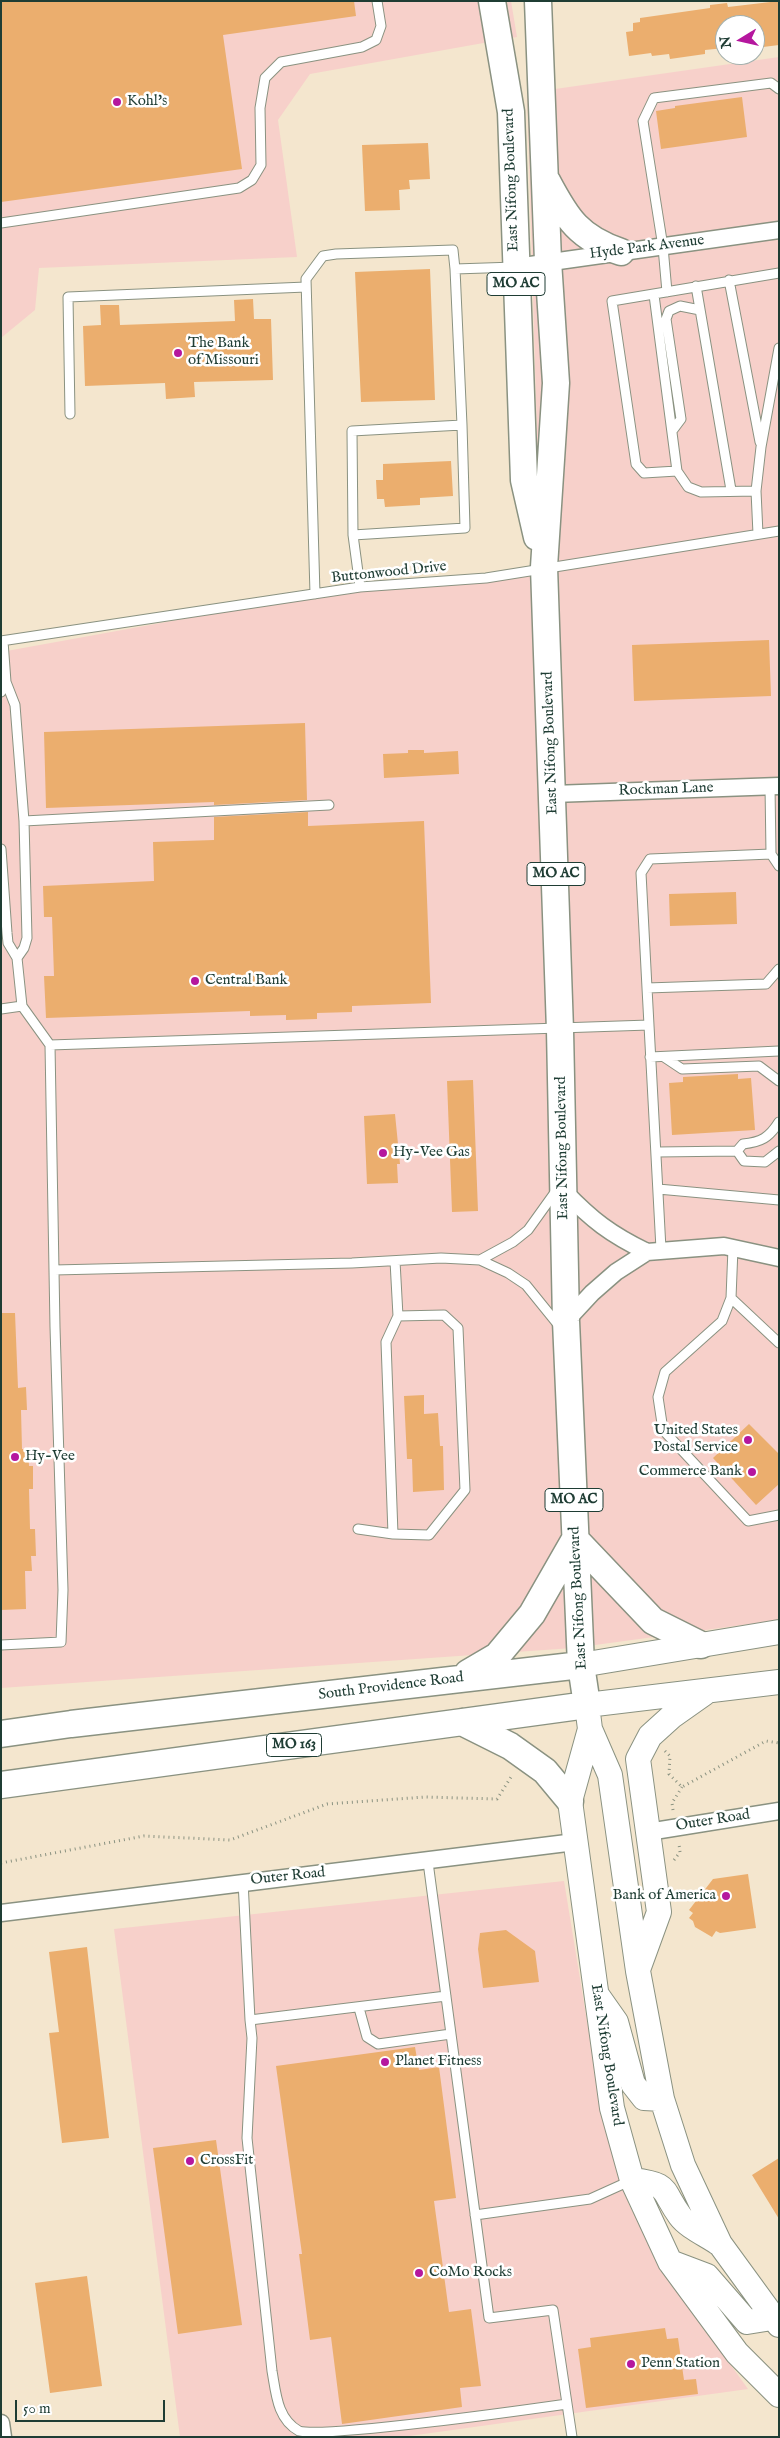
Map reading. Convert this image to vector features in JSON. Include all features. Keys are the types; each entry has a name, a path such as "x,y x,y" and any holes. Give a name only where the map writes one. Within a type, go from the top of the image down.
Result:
{"main road":[{"name":"East Nifong Boulevard","path":"492,1 511,112 524,480 544,567"},
{"name":"East Nifong Boulevard","path":"538,1 548,261 556,383 544,567 560,1030 566,1328 581,1665 588,1717 610,1775 638,1972 662,2099 683,2165 720,2244 777,2319"},
{"path":"545,178 574,225 584,235 600,245 621,252"},
{"path":"459,1679 497,1656 532,1614 575,1539 653,1621 701,1644"},
{"name":"South Providence Road","path":"1,1734 71,1724 581,1665 779,1632"},
{"name":"MO 163","path":"1,1785 462,1722 588,1717 708,1691 779,1682"},
{"path":"638,1972 659,1912 638,1760 650,1736 671,1717 708,1691"},
{"name":"East Nifong Boulevard","path":"588,1717 570,1801 612,2108 632,2180 670,2262 737,2354 779,2396"},
{"path":"462,1722 510,1746 525,1756 545,1771 570,1801"},
{"path":"595,1992 616,2022 633,2084 644,2098 662,2099"},
{"path":"632,2180 656,2183 663,2188 681,2217 720,2244"},
{"path":"670,2262 707,2276 747,2322 777,2319"}],"street":[{"name":"Hyde Park Avenue","path":"516,267 779,230"},
{"name":"Rockman Lane","path":"553,794 774,786"},
{"path":"564,1186 596,1223 616,1237 654,1251 724,1246 779,1258"},
{"path":"566,1328 598,1288 616,1272 654,1251"},
{"name":"Outer Road","path":"648,1832 778,1814"},
{"name":"Outer Road","path":"1,1912 244,1881 428,1862 575,1842"}],"lane":[{"path":"1,223 239,188 252,180 262,165 260,108 265,78 281,62 362,47 376,40 380,26 377,1"},
{"path":"667,292 663,247 643,121 654,98 771,83 779,89"},
{"path":"315,594 306,279 323,256 453,250 466,528 353,535"},
{"path":"455,269 516,267"},
{"path":"677,471 644,473 636,464 612,301 779,273"},
{"path":"729,280 761,447"},
{"path":"696,286 731,490"},
{"path":"70,414 68,297 306,287"},
{"path":"654,295 677,471 688,486 701,492 756,491"},
{"path":"672,431 681,419 666,319 669,311 680,306 700,310"},
{"path":"758,534 756,491 761,447 779,348"},
{"path":"360,587 353,535 352,430 462,425"},
{"name":"Buttonwood Drive","path":"2,641 360,587 486,578 544,567 779,531"},
{"path":"2,641 6,682 15,705 24,821 28,938 17,958"},
{"path":"1,692 6,682"},
{"path":"774,786 770,854 779,866"},
{"path":"24,821 329,804"},
{"path":"1,849 8,943 17,958 22,1006 50,1045 63,1590 62,1642 1,1646"},
{"path":"654,1251 658,1188 657,1152 640,873 650,859 770,854"},
{"path":"647,988 766,984 779,969"},
{"path":"1,1009 22,1006"},
{"path":"50,1045 560,1030 648,1025"},
{"path":"650,1057 779,1051"},
{"path":"664,1057 682,1069 758,1066 779,1081"},
{"path":"657,1152 737,1151 743,1144 760,1142 771,1135 779,1122"},
{"path":"737,1151 744,1162 765,1162 779,1152"},
{"path":"480,1260 512,1242 528,1230 564,1186"},
{"path":"658,1188 779,1200"},
{"path":"733,1248 732,1298 722,1321 665,1372 658,1397 663,1430 748,1521 779,1515"},
{"path":"54,1270 395,1261 441,1258 480,1260 508,1273 526,1285 566,1328"},
{"path":"394,1534 386,1342 398,1316 395,1261"},
{"path":"732,1298 779,1343"},
{"path":"358,1529 394,1534 429,1535 465,1490 458,1328 444,1315 398,1316"},
{"path":"428,1862 489,2318 553,2310 572,2437"},
{"path":"244,1881 252,2038 246,2138 272,2371 279,2408 285,2420 300,2431 317,2435 367,2432 567,2404"},
{"path":"250,2020 446,1996"},
{"path":"359,2008 367,2038 378,2044 451,2034"},
{"path":"475,2215 590,2199 632,2180"}],"path":[{"path":"650,1736 670,1756 669,1774 682,1787"},
{"path":"670,1868 680,1852 672,1803 682,1787 766,1740 779,1743"},
{"path":"1,1863 144,1836 230,1840 328,1804 425,1797 497,1799 525,1756"}],"shaded area":[{"path":"1,1 511,1 517,37 310,74 278,120 297,257 39,268 35,310 1,338"},
{"path":"779,57 779,1620 573,1648 1,1688 1,652 315,595 541,570 527,93 723,65 765,65 765,59"},
{"path":"564,1881 596,2076 629,2205 679,2293 748,2389 402,2437 180,2437 114,1929"}],"building":[{"name":"Kohl's","path":"1,1 354,1 356,16 223,35 242,169 1,202"},
{"path":"779,1 779,45 765,47 765,15 715,15 715,49 705,50 705,54 670,59 669,54 652,56 651,53 629,56 626,32 633,31 633,23 640,22 640,18 710,8 710,5 727,3 728,7"},
{"path":"742,97 747,137 661,149 656,111 675,108 675,106"},
{"path":"428,143 430,179 409,180 410,189 399,190 400,210 365,211 362,145"},
{"path":"430,269 435,400 361,402 355,272"},
{"name":"The Bank of Missouri","path":"253,299 254,319 271,319 273,380 194,382 195,397 166,399 165,383 85,386 83,326 101,325 100,305 119,305 120,325 235,321 234,300"},
{"path":"451,461 453,496 420,498 420,505 385,507 384,499 377,499 376,480 383,480 383,464"},
{"path":"769,640 771,696 634,701 632,645"},
{"path":"305,723 307,800 214,805 214,802 46,808 44,732"},
{"path":"408,750 424,750 424,753 458,751 459,774 384,778 383,754 408,753"},
{"path":"308,812 308,826 424,821 431,1003 352,1006 352,1012 317,1013 317,1019 286,1020 286,1015 250,1016 250,1011 46,1018 44,976 54,976 52,917 44,917 43,886 154,881 153,842 214,840 214,817"},
{"path":"736,892 737,924 670,926 669,894"},
{"path":"738,1074 738,1079 751,1078 755,1130 672,1135 669,1083 683,1082 683,1077"},
{"path":"473,1080 478,1211 452,1212 447,1081"},
{"name":"Hy-Vee Gas","path":"395,1114 400,1164 397,1164 398,1183 367,1184 364,1116"},
{"name":"Hy-Vee","path":"1,1313 15,1313 18,1388 26,1387 27,1410 21,1410 22,1449 28,1449 29,1466 33,1466 33,1489 29,1489 30,1529 35,1529 36,1556 31,1556 32,1571 25,1571 26,1609 1,1610"},
{"path":"424,1395 424,1414 438,1413 440,1446 443,1446 444,1490 413,1492 412,1459 407,1459 404,1396"},
{"name":"Commerce Bank","path":"749,1424 779,1454 779,1484 756,1505 713,1458"},
{"name":"Bank of America","path":"748,1874 756,1928 720,1933 716,1931 712,1937 695,1927 693,1921 689,1918 693,1913 689,1910 713,1879"},
{"path":"506,1930 535,1951 539,1982 483,1988 478,1949 480,1933"},
{"path":"87,1947 109,2138 62,2143 49,2033 59,2032 49,1952"},
{"path":"415,2047 419,2070 439,2067 456,2198 434,2201 449,2312 471,2309 481,2386 460,2388 462,2407 342,2424 331,2337 310,2340 299,2254 302,2254 276,2066"},
{"path":"216,2140 242,2325 178,2334 153,2148"},
{"path":"779,2158 779,2219 752,2175"},
{"path":"87,2276 102,2386 50,2393 35,2283"},
{"name":"Penn Station","path":"665,2328 667,2339 678,2338 684,2380 696,2379 698,2394 586,2408 578,2349 591,2347 590,2338"}],"place":[{"name":"Kohl's","path":"117,102"},
{"name":"The Bank of Missouri","path":"178,353"},
{"name":"Central Bank","path":"195,981"},
{"name":"Hy-Vee Gas","path":"383,1153"},
{"name":"United States Postal Service","path":"748,1440"},
{"name":"Hy-Vee","path":"15,1457"},
{"name":"Commerce Bank","path":"752,1472"},
{"name":"Bank of America","path":"726,1896"},
{"name":"Planet Fitness","path":"385,2062"},
{"name":"CrossFit","path":"190,2161"},
{"name":"CoMo Rocks","path":"419,2273"},
{"name":"Penn Station","path":"631,2364"}]}
